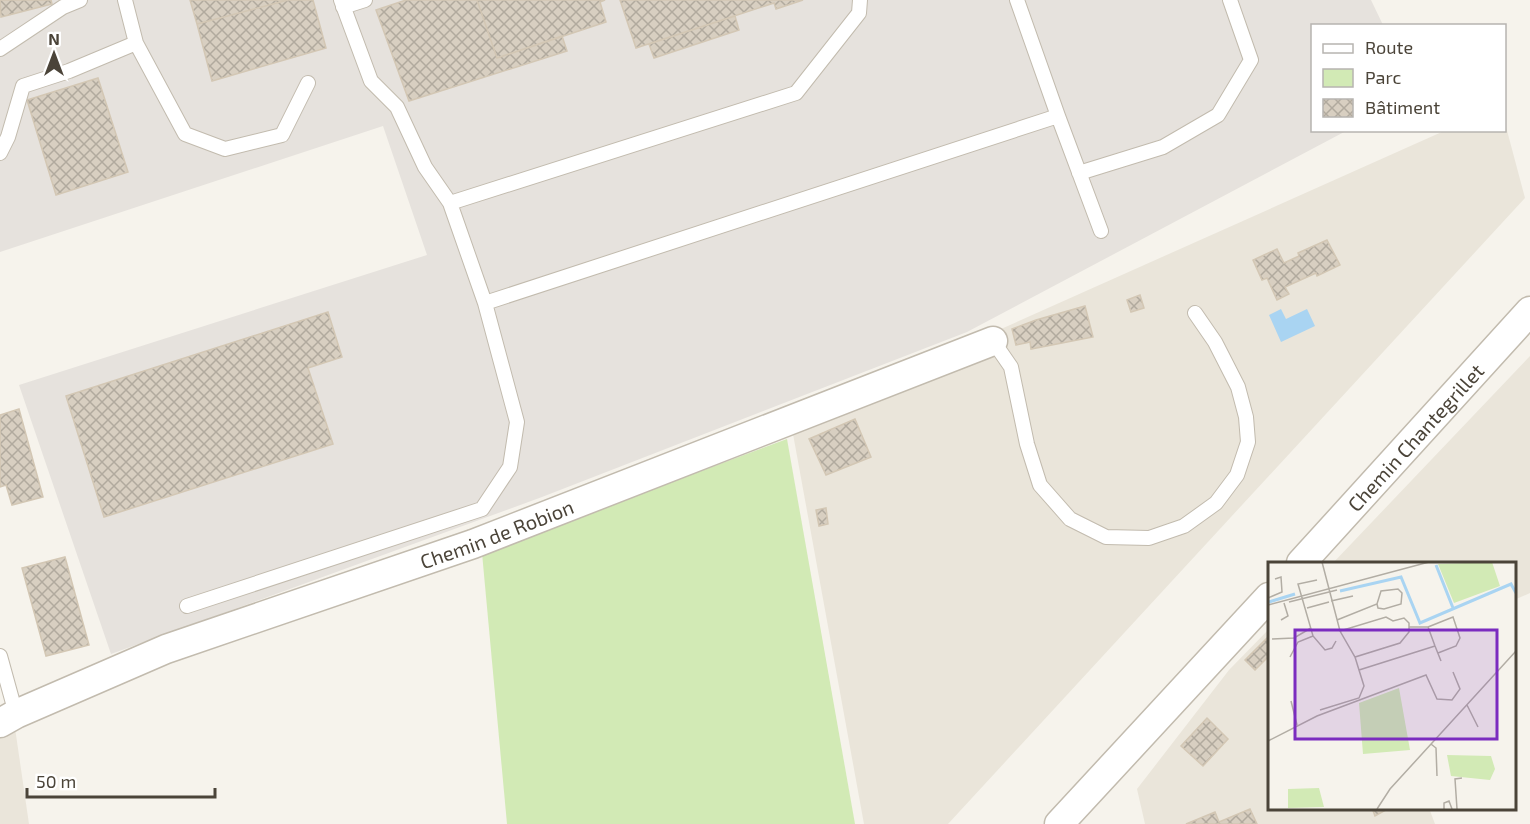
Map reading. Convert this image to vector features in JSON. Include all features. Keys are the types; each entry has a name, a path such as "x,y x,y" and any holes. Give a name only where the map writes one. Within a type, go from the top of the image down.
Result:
{"street":[{"name":"Chemin Chantegrillet","path":"1302,562 1530,311"},
{"name":"Chemin de Robion","path":"8,718 166,649 473,544 993,341"},
{"path":"1062,823 1268,598"}],"lane":[{"path":"0,49 63,7 80,0"},
{"path":"125,0 136,43 185,134 225,149 282,135 308,83"},
{"path":"187,606 482,509 510,467 517,422 485,303 450,203 425,167 397,107 371,81 342,4 364,0"},
{"path":"450,203 796,93 860,13 860,0"},
{"path":"1017,0 1101,231"},
{"path":"1079,173 1163,147 1218,115 1251,60 1230,0"},
{"path":"0,153 8,137 23,86 69,71 136,43"},
{"path":"485,303 1058,116"},
{"path":"993,341 1011,368 1027,444 1040,485 1071,519 1106,537 1149,538 1184,526 1216,503 1237,475 1248,442 1246,417 1238,387 1215,342 1195,313"},
{"path":"0,656 8,718"}],"shaded area":[{"path":"0,0 1371,0 1383,24 1311,24 1311,132 1344,132 967,332 542,497 111,654 19,385 427,255 383,126 0,252"},
{"path":"1506,127 1525,198 948,824 864,824 793,434 981,359 1001,329 1442,132 1506,132"},
{"path":"1530,356 1530,593 1515,600 1515,562 1334,562"},
{"path":"1268,630 1268,809 1429,809 1435,824 1145,824 1137,789 1229,670"},
{"path":"15,728 29,824 0,824 0,737"}],"green space":[{"path":"787,439 855,824 507,824 482,553"}],"water":[{"path":"1281,309 1286,319 1307,309 1315,326 1281,342 1269,315"}],"building":[{"path":"0,0 51,0 52,4 1,17"},
{"path":"190,0 288,0 197,24"},
{"path":"288,0 313,0 326,48 212,81 197,24"},
{"path":"406,0 477,0 497,58 562,36 567,51 409,101 376,10"},
{"path":"477,0 605,0 600,2 606,22 497,58"},
{"path":"620,0 803,0 776,9 774,3 636,48"},
{"path":"735,16 739,30 654,58 649,44"},
{"path":"98,78 128,172 56,195 27,100"},
{"path":"1327,240 1340,265 1285,287 1289,294 1277,300 1267,278 1262,280 1253,260 1277,249 1284,263 1299,256 1298,253"},
{"path":"1140,295 1144,308 1131,312 1127,300"},
{"path":"1085,306 1093,337 1031,349 1030,342 1016,345 1012,329"},
{"path":"328,312 342,357 308,368 333,444 104,517 66,396"},
{"path":"19,409 43,497 12,505 6,485 0,487 0,415"},
{"path":"855,419 871,457 826,475 809,439"},
{"path":"826,508 828,524 819,526 816,510"},
{"path":"65,557 89,645 46,656 22,568"},
{"path":"1268,637 1268,657 1255,670 1245,660"},
{"path":"1207,718 1228,739 1203,766 1181,746"},
{"path":"1250,809 1257,824 1186,824 1215,812 1219,822"},
{"path":"1372,809 1386,809 1386,810 1375,816"}]}
